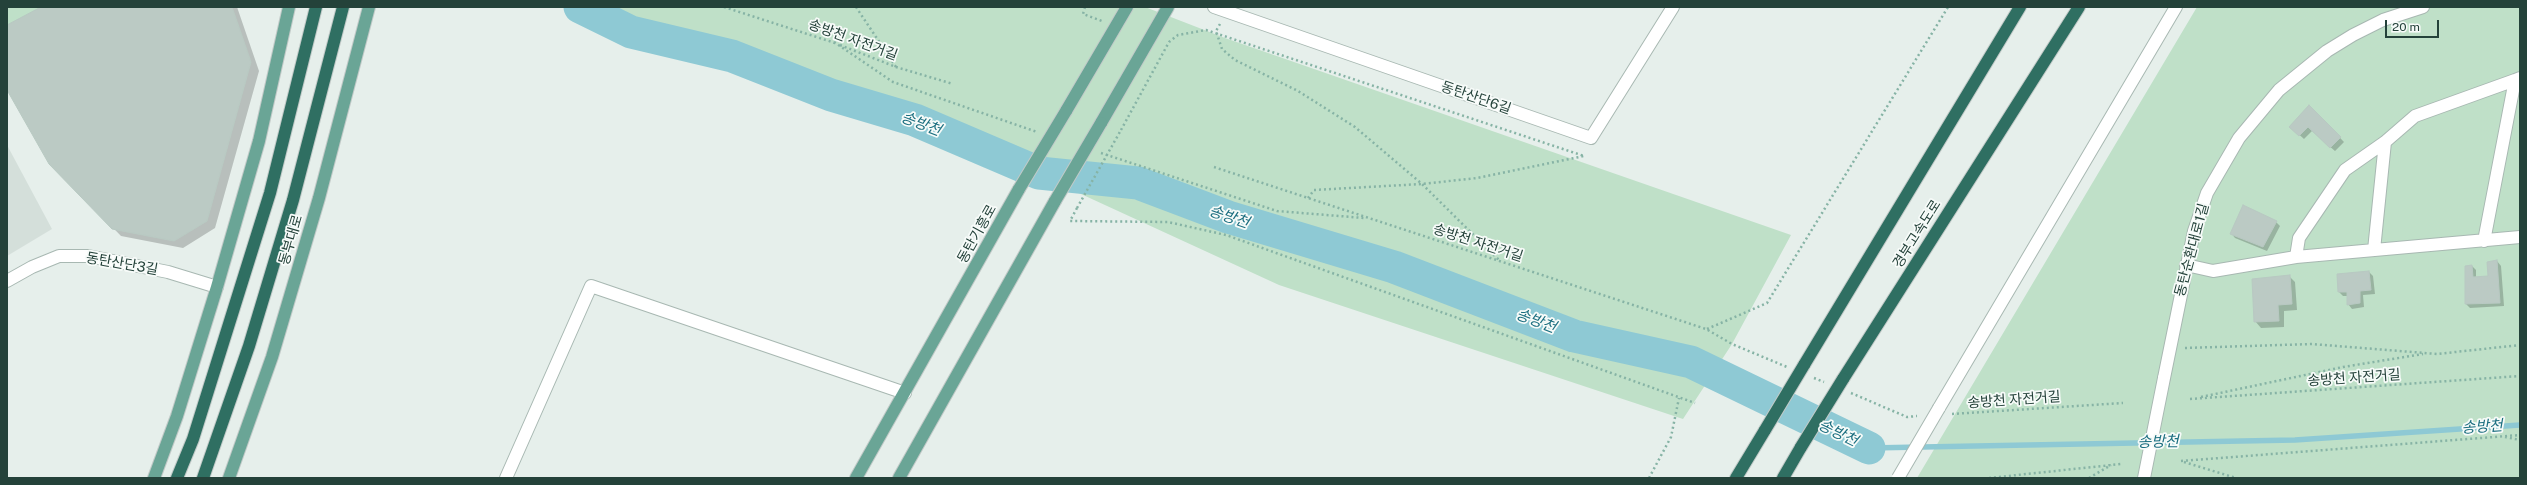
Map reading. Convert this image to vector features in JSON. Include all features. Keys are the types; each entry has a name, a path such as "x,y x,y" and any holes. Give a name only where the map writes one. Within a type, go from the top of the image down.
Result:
{"highway":[{"path":"178,478 193,439 270,193 316,7"},
{"name":"동부대로","path":"203,478 249,346 282,236 343,7"},
{"path":"1736,478 2020,7"},
{"name":"경부고속도로","path":"1783,478 1801,446 2078,7"}],"main road":[{"path":"154,478 177,416 217,287 259,141 289,7"},
{"name":"동부대로","path":"229,478 272,357 319,198 369,7"},
{"name":"동탄기흥로","path":"856,478 1019,189 1127,7"},
{"path":"899,478 1055,201 1168,7"}],"street":[{"name":"동탄산단6길","path":"1214,7 1591,138 1673,7"},
{"path":"1898,478 1942,411 2176,7"},
{"name":"동탄순환대로1길","path":"2144,478 2194,231 2207,193 2223,163 2258,113 2279,90 2327,51 2352,35 2383,20 2423,7"},
{"path":"2296,257 2299,238 2345,170 2385,142 2415,116 2517,79"},
{"path":"2484,241 2517,79"},
{"path":"2374,250 2385,142"},
{"path":"2186,265 2214,270 2296,257 2520,237"},
{"name":"동탄산단3길","path":"7,281 32,267 59,256 88,256 168,272 217,287"},
{"path":"506,478 591,286 905,393"}],"path":[{"name":"송방천 자전거길","path":"724,7 834,42 896,67 953,84"},
{"path":"856,7 896,67"},
{"path":"1083,14 1085,7"},
{"path":"1706,329 1767,303 1948,7"},
{"path":"1308,198 1314,190 1422,184 1477,178 1584,156 1216,31 1191,31 1178,35 1170,42 1070,221 1168,222 1226,235 1695,403"},
{"path":"1216,31 1222,49 1235,60 1325,107 1389,154 1501,261"},
{"name":"송방천 자전거길","path":"1214,167 1706,329 1732,344 1790,368"},
{"path":"2169,349 2312,344 2429,353 2520,345"},
{"name":"송방천 자전거길","path":"2429,353 2343,367 2190,399 2520,376"},
{"path":"1812,378 1827,384"},
{"path":"1849,393 1907,417 1922,416"},
{"path":"1649,478 1671,437 1679,398"},
{"name":"송방천 자전거길","path":"1942,411 2123,403"},
{"path":"2236,478 2181,461 2520,435"},
{"path":"2500,436 2520,440"},
{"path":"1989,478 2121,464"},
{"path":"2089,478 2111,465"}],"shaded area":[{"path":"7,145 52,229 7,256"}],"green space":[{"path":"7,7 66,7 7,27"},
{"path":"581,7 1145,7 1225,38 1791,235 1732,344 1683,419 1279,285 1007,160"},
{"path":"2197,7 2520,7 2520,478 1917,478"}],"building":[{"path":"41,7 232,7 251,62 207,221 174,241 112,229 49,164 7,90 7,25"},
{"path":"2309,105 2341,137 2330,148 2308,127 2299,136 2289,127"},
{"path":"2243,205 2277,221 2263,247 2230,234"},
{"path":"2497,260 2500,303 2465,304 2465,266 2472,265 2473,277 2488,276 2487,262"},
{"path":"2369,271 2371,290 2360,291 2360,303 2347,305 2347,292 2338,292 2337,274"},
{"path":"2290,275 2292,304 2278,305 2279,321 2254,322 2252,279"}],"waterway":[{"name":"송방천","path":"580,7 631,32 732,56 831,95 915,120 1039,173 1138,183 1228,217 1394,267 1574,336 1691,362 1869,448"},
{"name":"송방천","path":"1869,448 2295,440 2520,425"}]}
